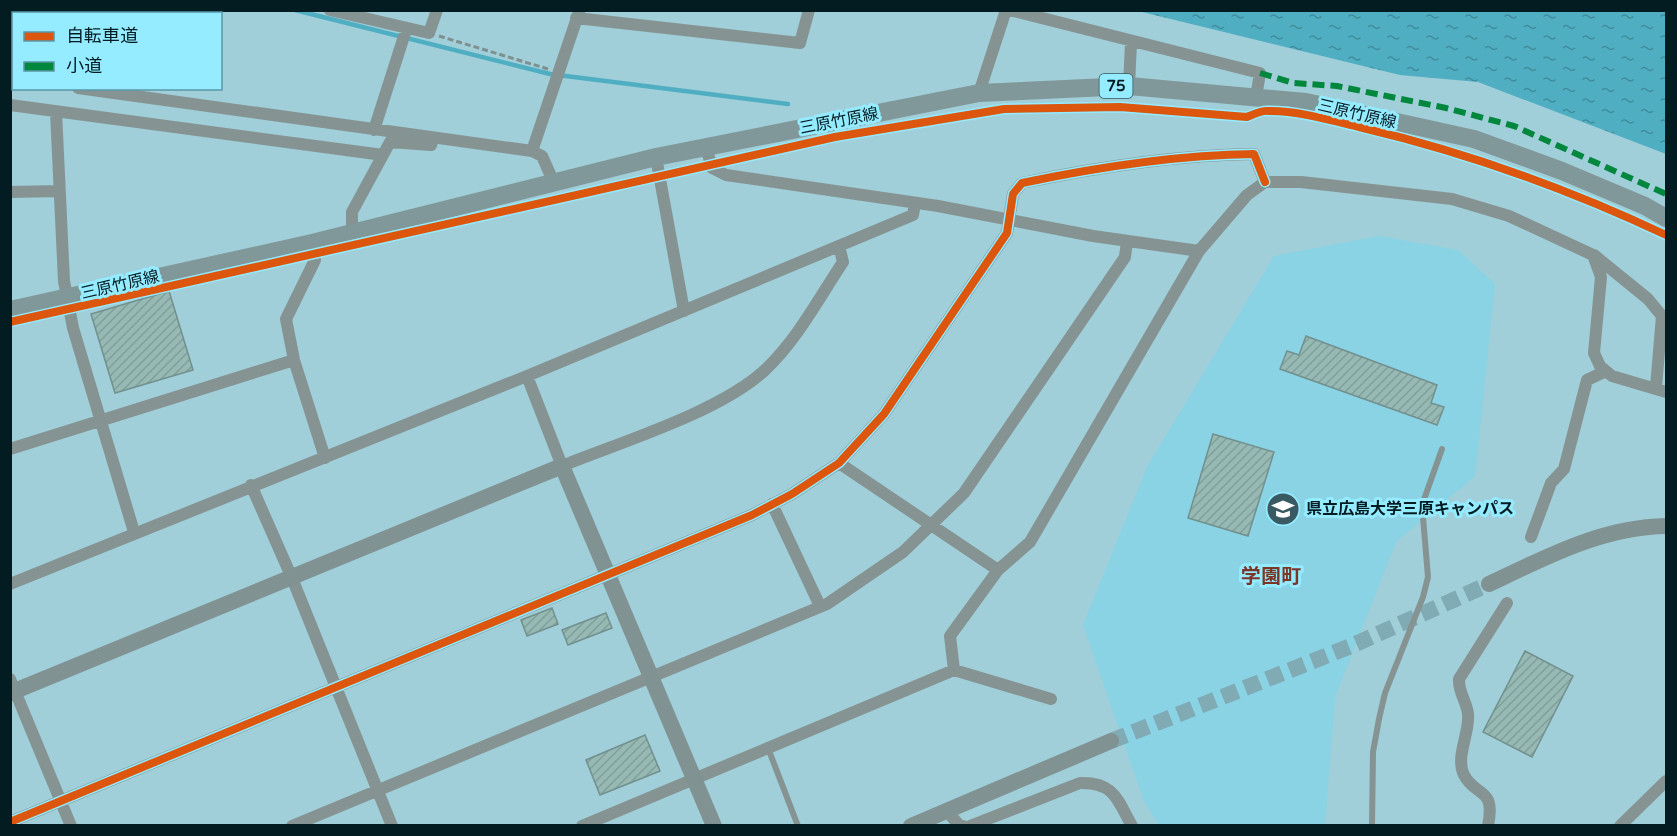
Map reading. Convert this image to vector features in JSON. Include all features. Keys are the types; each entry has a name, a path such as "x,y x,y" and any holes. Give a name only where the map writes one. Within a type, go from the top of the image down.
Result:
{"main road":[{"name":"三原竹原線","path":"10,310 312,243 656,158 979,93 1129,86 1306,102 1474,139 1562,171 1645,206 1666,218"}],"street":[{"path":"330,10 370,15 406,30 429,33 437,10"},
{"path":"531,151 578,14 801,43 809,10"},
{"path":"979,93 1008,10 1260,73 1256,97"},
{"path":"374,130 406,30"},
{"path":"1129,86 1131,42"},
{"path":"99,90 531,151 542,156 554,183"},
{"path":"10,105 383,155"},
{"path":"56,112 63,281 73,328 134,532"},
{"path":"352,233 352,212 390,142 431,145 434,138"},
{"path":"706,147 712,168 726,175 915,203 1128,241 1198,251"},
{"path":"10,822 609,574 772,504 839,463 884,414 1007,233 1013,194 1022,183 1181,157 1254,154 1265,182"},
{"path":"656,158 684,311"},
{"path":"954,670 950,636 998,570 1030,542 1198,251 1248,195 1265,182 1301,182 1452,199 1509,216 1593,255 1648,299 1662,316 1661,389 1612,376 1600,366 1594,353 1601,278 1593,255"},
{"path":"10,192 59,191"},
{"path":"10,584 134,532 527,376 913,215 915,203"},
{"path":"292,825 820,606 866,579 932,526 964,493 1125,257 1128,241"},
{"path":"312,243 315,260 286,319 294,360 325,458"},
{"path":"72,825 12,688 292,578 707,407 736,392 765,371 783,350 843,262 839,246"},
{"path":"10,449 294,360"},
{"path":"1531,537 1551,483 1564,469 1587,380 1606,371"},
{"path":"527,376 562,466 714,825"},
{"path":"839,463 998,570"},
{"path":"252,485 392,825"},
{"path":"772,504 820,606"},
{"path":"1489,584 1550,555 1611,532 1642,526 1666,526"},
{"path":"1488,825 1489,803 1483,793 1464,775 1461,761 1468,715 1458,688 1459,679 1507,603"},
{"path":"582,825 954,670 1051,699"},
{"path":"911,825 947,812 1111,741"},
{"path":"1620,825 1666,781"},
{"path":"970,825 1080,783 1098,782 1112,791 1131,825"},
{"path":"947,812 958,824 963,825"}],"lane":[{"path":"1372,825 1371,786 1375,741 1385,693 1423,597 1428,577 1422,505 1442,449"},
{"path":"768,748 798,825"}],"path":[{"path":"429,33 558,73"}],"shaded area":[{"name":"県立広島大学三原キャンパス","path":"1379,236 1458,250 1495,284 1475,476 1396,542 1335,697 1325,825 1159,825 1144,801 1083,625 1147,467 1274,256"}],"water":[{"path":"1138,11 1666,11 1666,154 1478,82 1400,75"}],"building":[{"path":"169,291 193,370 115,393 91,314"},
{"path":"1306,336 1437,385 1431,403 1444,407 1437,425 1280,369 1287,351 1299,355"},
{"path":"1213,434 1274,452 1248,536 1188,518"},
{"path":"552,608 558,624 527,636 521,620"},
{"path":"606,613 612,628 568,645 562,630"},
{"path":"1525,651 1573,676 1532,757 1483,732"},
{"path":"645,735 660,771 600,795 586,760"}],"waterway":[{"path":"295,10 550,74 788,104"}],"tunnel":[{"path":"1111,741 1351,646 1489,584"}],"marked path":[{"path":"1260,73 1293,83 1337,86 1446,108 1514,126 1666,194"}],"cycle path":[{"path":"10,322 835,137 1004,109 1120,107 1247,117 1266,111 1314,116 1438,148 1516,173 1592,202 1666,235"},
{"path":"10,822 752,515 792,494 839,463 884,414 1007,233 1013,194 1022,183 1137,163 1254,154 1265,182"}],"place":[{"name":"県立広島大学三原キャンパス","path":"1283,509"}],"district":[{"name":"学園町","path":"1271,577"}]}
